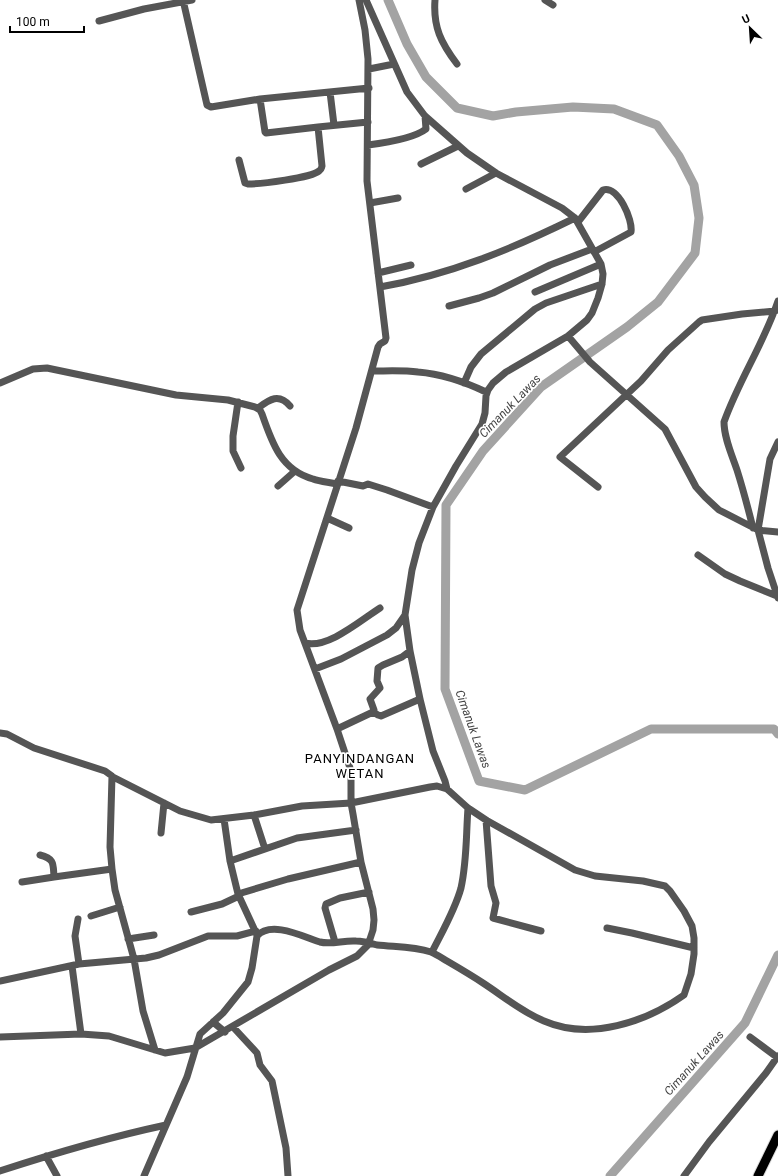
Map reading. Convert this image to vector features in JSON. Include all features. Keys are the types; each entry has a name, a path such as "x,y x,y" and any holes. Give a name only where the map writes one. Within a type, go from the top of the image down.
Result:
{"main road":[{"path":"758,1176 778,1135"},
{"path":"764,1176 778,1145"}],"street":[{"path":"99,21 144,9 192,0"},
{"path":"359,0 365,30 369,69 363,89 368,145 367,181 386,338 384,342 379,345 356,428 297,607 298,621 305,643 337,729 350,771 351,803 361,862 373,909 373,943"},
{"path":"366,0 407,92 425,116 458,146 496,173 562,208 576,220 601,264 603,274 602,284 592,313 587,320 568,336 506,372 486,392 486,410 482,424 433,507 419,543 412,570 405,615 410,651 420,699 433,751 447,789"},
{"path":"435,0 434,9 439,38 445,49 457,64"},
{"path":"545,0 553,5"},
{"path":"183,1 207,105 211,107 363,89"},
{"path":"369,69 394,64"},
{"path":"330,92 334,125"},
{"path":"260,100 265,133 366,122"},
{"path":"368,145 418,134 426,129 425,116"},
{"path":"239,160 245,183 248,184 284,180 315,173 319,171 322,166 318,127"},
{"path":"421,164 458,146"},
{"path":"466,189 496,173"},
{"path":"380,287 420,279 455,269 512,247 576,220 603,190 612,190 618,195 630,222 631,232 593,251 550,265 486,296 449,306"},
{"path":"370,203 398,198"},
{"path":"535,292 601,264"},
{"path":"378,273 411,265"},
{"path":"464,383 471,367 481,354 535,309 546,303 602,284"},
{"path":"778,301 758,350 730,406 724,424 730,453 740,479 778,597"},
{"path":"598,487 560,456 641,381 668,350 699,322 742,314 775,311"},
{"path":"568,336 590,362 665,429 696,486 705,497 719,510 756,529 778,532"},
{"path":"0,383 34,369 46,368 176,395 214,398 238,402 258,408 262,414 272,444 295,472 313,479 363,486 368,484 433,507"},
{"path":"372,371 420,372 441,376 486,392"},
{"path":"258,408 268,401 277,398 285,401 290,406"},
{"path":"238,402 233,436 233,449 241,468"},
{"path":"756,529 770,459 778,442"},
{"path":"278,486 295,472"},
{"path":"327,518 349,528"},
{"path":"698,555 725,574 740,582 778,597"},
{"path":"305,643 314,644 330,639 380,608"},
{"path":"315,669 340,659 387,635 396,628 405,615"},
{"path":"373,712 374,710 370,699 380,688 377,681 378,668 402,657 410,651"},
{"path":"373,712 381,716 420,699"},
{"path":"337,729 373,712"},
{"path":"0,733 7,734 34,748 105,771 113,777 180,811 211,820 254,815 302,806 351,803 437,786 447,789 468,808 486,820 583,873 612,878 643,880 664,886 684,911 692,926 694,948 691,974 684,995 661,1010 634,1020 610,1026 583,1029 562,1028 533,1016 432,952 354,940 320,942 295,933 280,930 237,936 208,936 159,955 146,958 76,965 0,981"},
{"path":"113,777 110,840 115,890 134,959 143,1011 155,1050"},
{"path":"161,833 164,803"},
{"path":"432,952 449,919 461,888 466,854 468,808"},
{"path":"254,815 265,849"},
{"path":"144,1176 186,1082 202,1032 223,1014 248,982 252,968 257,933 238,895 230,861 224,819"},
{"path":"486,820 491,886 496,902 493,918 541,931"},
{"path":"230,861 298,838 356,830"},
{"path":"40,855 51,860 54,877"},
{"path":"191,912 222,904 238,895 288,878 361,862"},
{"path":"22,882 112,869"},
{"path":"335,942 325,908 326,904 340,898 369,892"},
{"path":"91,916 120,907"},
{"path":"78,919 75,936 76,965 82,1034"},
{"path":"607,928 694,948"},
{"path":"128,939 154,935"},
{"path":"0,1037 82,1034 109,1036 155,1050 171,1053 195,1051 329,970 357,956 373,943"},
{"path":"213,1022 225,1032"},
{"path":"234,1027 257,1053 260,1065 272,1081 286,1148 288,1176"},
{"path":"684,1176 709,1142 778,1057 750,1036"},
{"path":"0,1171 46,1156 129,1133 166,1125"},
{"path":"46,1156 57,1176"}],"waterway":[{"name":"Cimanuk Lawas","path":"388,0 407,44 426,77 457,108 493,116 516,112 573,107 614,109 657,125 679,156 694,185 699,218 695,253 658,302 627,327 541,387 483,451 446,505 445,689 479,781 525,790 651,729 774,729 778,734"},
{"name":"Cimanuk Lawas","path":"610,1176 745,1023 778,955"}],"district":[{"name":"PANYINDANGAN WETAN","path":"360,766"}]}
